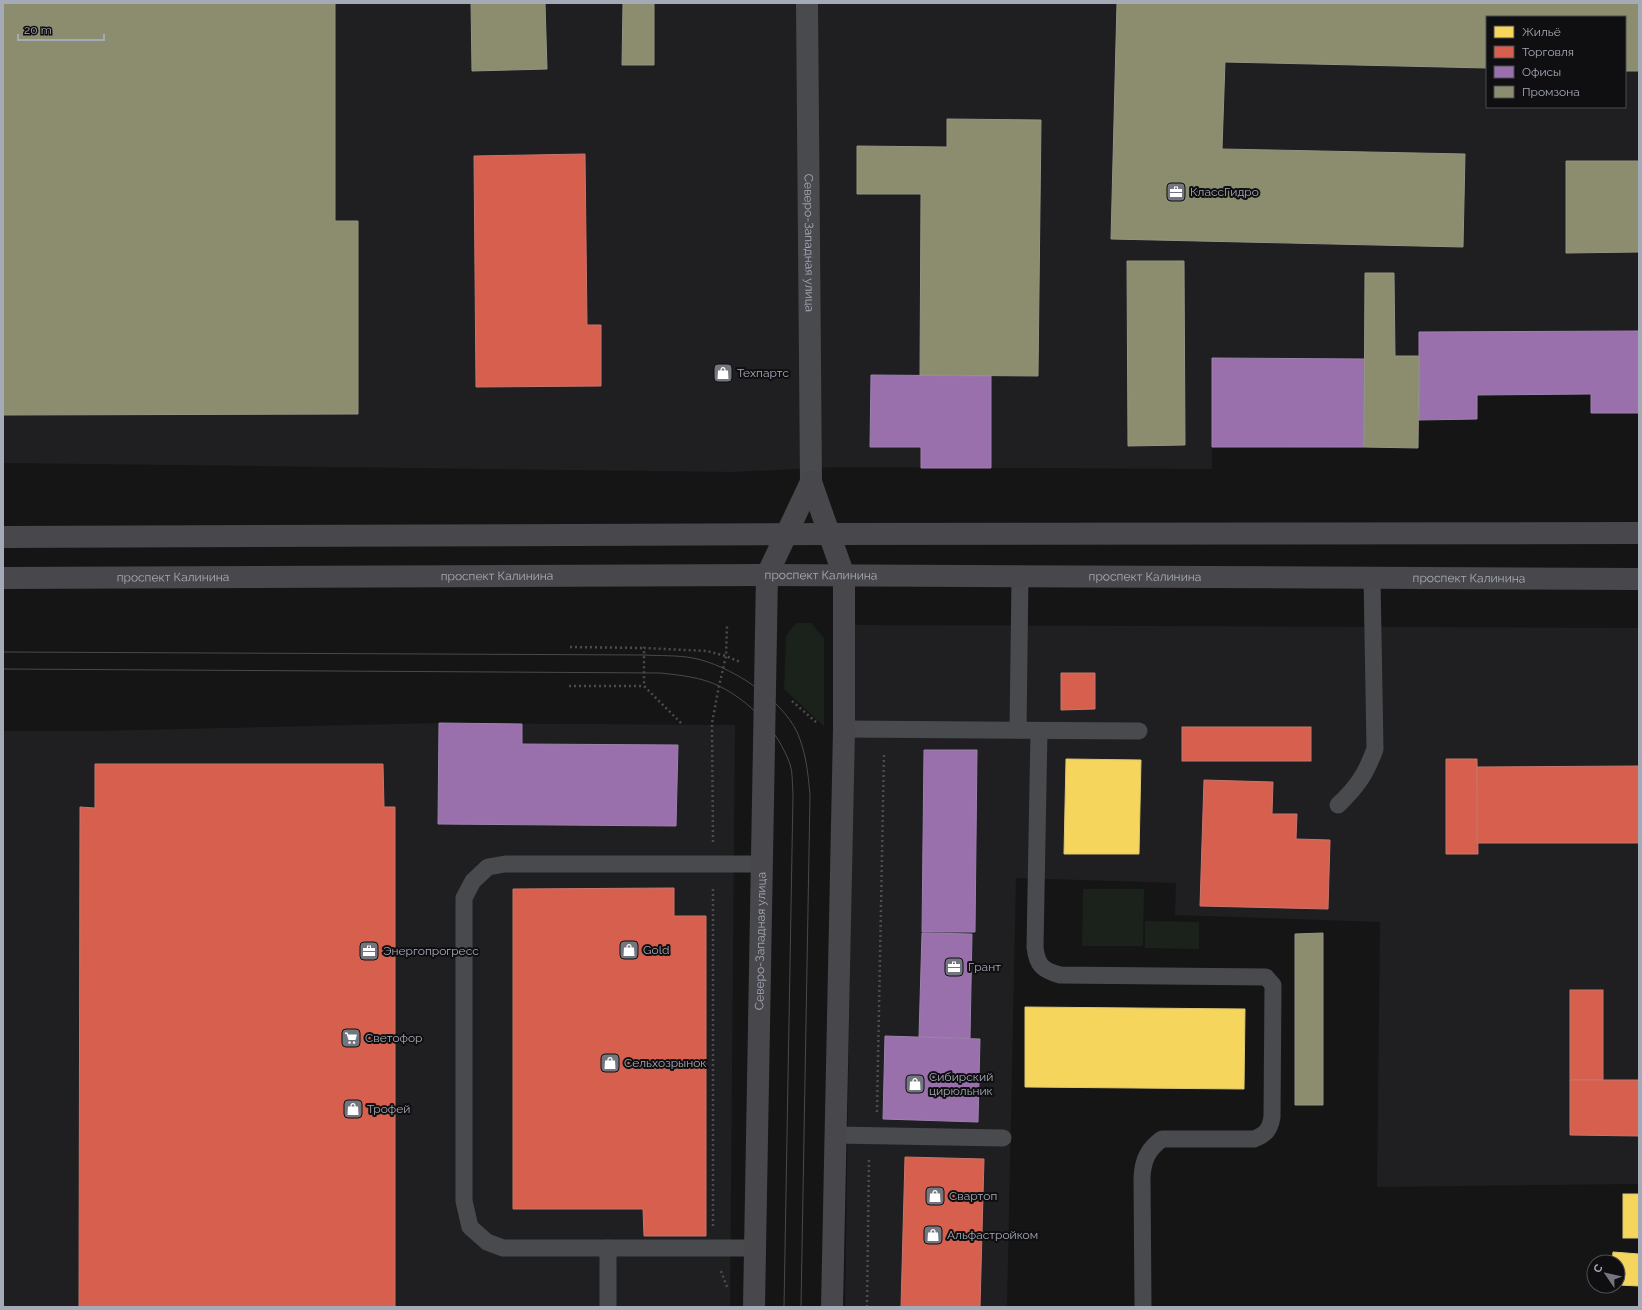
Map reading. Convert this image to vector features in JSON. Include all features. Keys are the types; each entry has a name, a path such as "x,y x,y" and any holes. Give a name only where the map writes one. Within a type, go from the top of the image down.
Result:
{"main road":[{"path":"811,482 844,576 844,729 832,1307"},
{"path":"767,575 811,482"},
{"path":"3,537 1639,533"},
{"name":"проспект Калинина","path":"3,578 767,575 1639,579"},
{"name":"Северо-Западная улица","path":"754,1307 767,575"}],"street":[{"name":"Северо-Западная улица","path":"807,3 811,482"}],"lane":[{"path":"1018,730 1020,577"},
{"path":"1338,805 1359,783 1368,768 1375,749 1372,578"},
{"path":"844,729 1139,731"},
{"path":"1039,730 1035,947 1036,958 1041,966 1049,972 1060,975 1266,977 1273,985 1272,1117 1271,1125 1267,1132 1254,1139 1162,1139 1154,1145 1147,1154 1142,1165 1143,1307"},
{"path":"755,1248 503,1248 487,1242 470,1227 464,1201 464,898 473,881 488,868 505,864 762,864"},
{"path":"836,1135 1003,1138"},
{"path":"608,1248 608,1307"}],"path":[{"path":"727,625 726,656 712,723 713,1248 728,1289"},
{"path":"570,647 707,651 726,656 740,662"},
{"path":"644,648 644,686 681,723"},
{"path":"569,686 644,686"},
{"path":"787,697 816,722"},
{"path":"867,1307 870,1136 877,1116 885,729"}],"shaded area":[{"path":"3,3 1639,3 1639,413 1591,394 1478,395 1477,419 1419,420 1418,448 1212,447 1212,469 840,467 733,472 3,463"},
{"path":"796,623 811,623 824,638 824,726 784,689 786,636"},
{"path":"855,625 1639,628 1639,1184 1377,1187 1380,922 1175,915 1176,883 1016,878 1007,1307 845,1307"},
{"path":"439,723 735,725 730,1307 3,1307 3,731 95,731"},
{"path":"1083,889 1144,889 1143,946 1082,946"},
{"path":"1145,921 1199,922 1199,949 1145,948"}],"building: Жильё":[{"path":"1066,759 1141,760 1139,854 1064,854"},
{"path":"1025,1007 1245,1009 1244,1089 1025,1087"},
{"path":"1623,1194 1639,1194 1639,1238 1623,1238"},
{"path":"1613,1252 1639,1254 1639,1286 1626,1285 1626,1254 1613,1254"}],"building: Торговля":[{"path":"585,154 587,325 601,325 601,386 476,387 474,156"},
{"path":"1061,673 1095,673 1095,709 1061,710"},
{"path":"1182,727 1311,727 1311,761 1182,761"},
{"path":"1446,759 1477,759 1478,854 1446,854"},
{"path":"95,764 383,764 384,807 395,807 395,1307 79,1307 80,807 95,808"},
{"path":"1639,766 1639,843 1477,843 1477,767"},
{"path":"1204,780 1273,782 1272,814 1297,814 1296,839 1330,840 1328,909 1200,906"},
{"name":"Сельхозрынок","path":"674,888 674,916 706,916 706,1236 644,1236 643,1209 513,1209 513,889"},
{"path":"1570,990 1603,990 1603,1080 1570,1080"},
{"path":"1570,1080 1639,1080 1639,1136 1570,1135"},
{"path":"905,1157 984,1159 980,1307 901,1307"}],"building: Офисы":[{"path":"1639,331 1639,413 1591,413 1591,394 1477,395 1477,419 1419,420 1419,332"},
{"path":"1212,358 1365,359 1364,447 1212,447"},
{"path":"871,375 991,376 991,468 921,468 921,447 870,447"},
{"path":"439,723 522,724 522,744 678,745 676,826 438,824"},
{"path":"924,750 977,750 975,932 922,932"},
{"path":"922,933 972,934 970,1038 919,1037"},
{"path":"885,1036 980,1039 978,1122 883,1119"}],"building: Промзона":[{"path":"3,3 335,3 335,221 358,221 358,414 3,415"},
{"path":"471,3 545,3 547,69 472,71"},
{"path":"623,3 654,3 654,65 622,65"},
{"path":"1117,3 1639,3 1639,71 1626,71 1626,16 1486,16 1486,68 1225,62 1222,149 1465,154 1463,247 1111,239"},
{"path":"947,119 1041,120 1038,376 920,375 921,194 857,194 857,146 947,147"},
{"path":"1566,161 1639,161 1639,252 1566,253"},
{"path":"1127,261 1184,261 1185,445 1128,446"},
{"path":"1365,273 1394,273 1395,356 1419,356 1418,448 1364,447"},
{"path":"1323,933 1323,1105 1295,1105 1295,934"}],"tram line":[{"path":"3,652 675,656 693,658 722,668 738,676 767,695 789,719 797,732 805,755 810,795 801,1307"},
{"path":"3,669 660,673 705,680 730,692 741,700 762,718 778,740 790,764 792,775 793,794 784,1307"}],"place":[{"name":"КлассГидро","path":"1176,192"},
{"name":"Техпартс","path":"723,373"},
{"name":"Gold","path":"629,950"},
{"name":"Энергопрогресс","path":"369,951"},
{"name":"Грант","path":"954,967"},
{"name":"Светофор","path":"351,1038"},
{"name":"Сельхозрынок","path":"610,1063"},
{"name":"Сибирский цирюльник","path":"915,1084"},
{"name":"Трофей","path":"353,1109"},
{"name":"Свартоп","path":"935,1196"},
{"name":"Альфастройком","path":"933,1235"}]}
